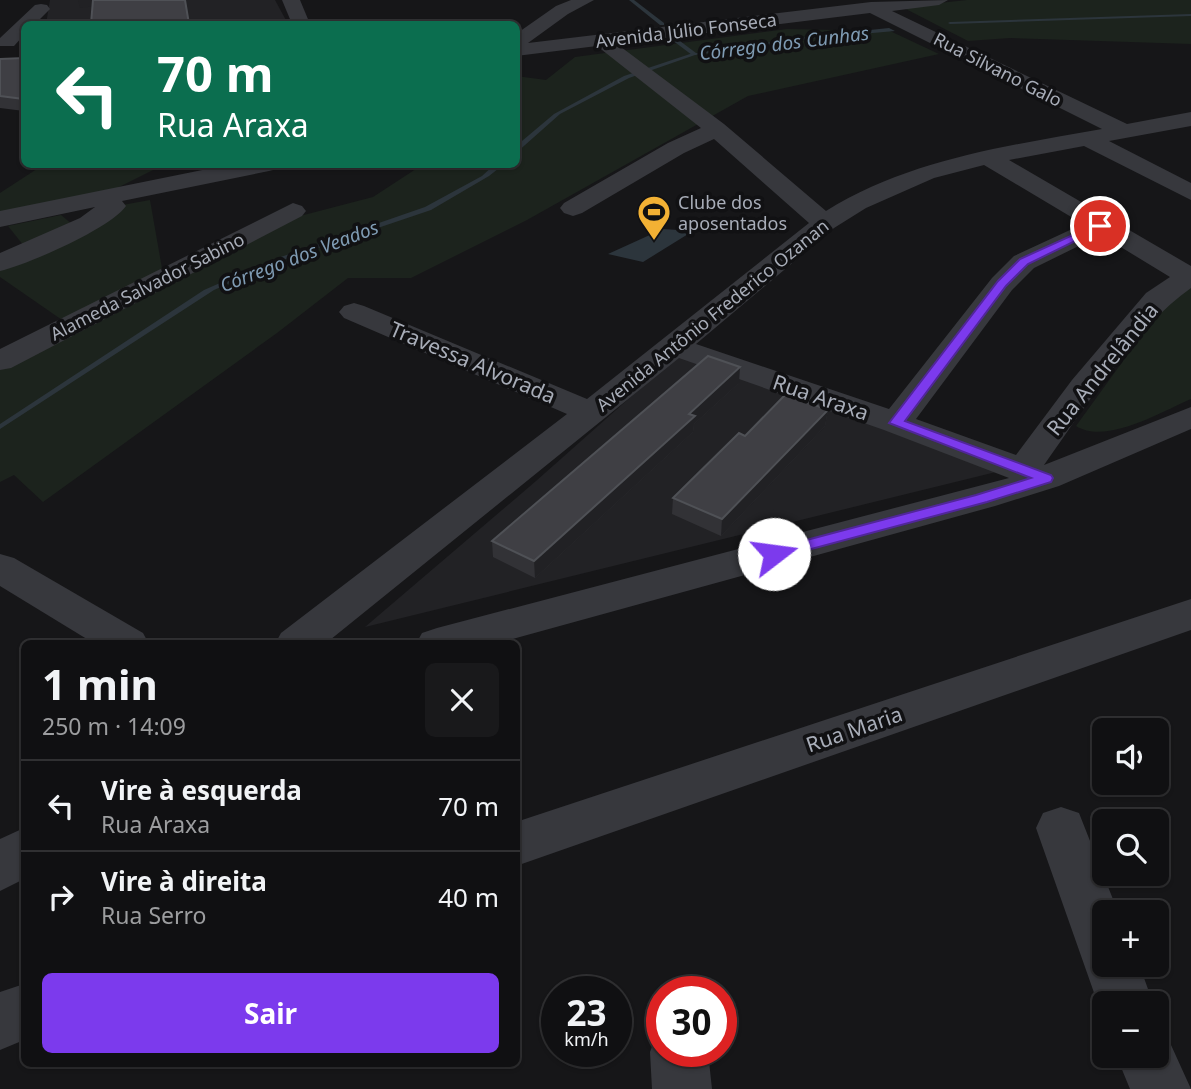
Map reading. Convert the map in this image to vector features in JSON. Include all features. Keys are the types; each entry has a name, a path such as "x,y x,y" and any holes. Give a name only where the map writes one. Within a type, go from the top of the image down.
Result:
{"street":[{"path":"291,0 299,21"},
{"path":"520,39 554,5 585,0"},
{"name":"Avenida Júlio Fonseca","path":"520,50 762,21 865,4 939,0"},
{"name":"Rua Silvano Galo","path":"865,4 1124,131"},
{"path":"733,5 762,21"},
{"path":"30,21 41,9"},
{"path":"601,40 716,129 825,223"},
{"name":"Avenida Antônio Frederico Ozanan","path":"301,640 674,347 825,223 890,187 926,173 987,157 1124,131 1188,122"},
{"path":"573,208 676,148 716,129"},
{"path":"1088,139 1191,193"},
{"path":"987,157 1100,226 1190,276"},
{"path":"0,263 79,214 130,194 181,168"},
{"path":"130,194 250,168"},
{"name":"Alameda Salvador Sabino","path":"0,361 293,211"},
{"path":"0,219 79,214"},
{"path":"896,423 1002,284 1024,262 1100,226"},
{"name":"Rua Andrelândia","path":"1034,475 1083,387 1156,299 1190,276"},
{"name":"Travessa Alvorada","path":"355,312 591,412"},
{"name":"Rua Araxa","path":"674,347 896,423 1034,475"},
{"path":"452,640 982,499 1034,475 1191,417"},
{"path":"0,568 121,640"},
{"name":"Rua Maria","path":"520,843 1191,614"},
{"path":"1060,828 1092,915"},
{"path":"0,868 21,852"},
{"path":"0,1021 21,1013"},
{"path":"680,1067 682,1089"},
{"path":"1151,1068 1161,1089"}],"shaded area":[{"path":"50,0 275,0 286,21 46,21"},
{"path":"967,0 1191,0 1191,44 1010,38 968,41 902,7"},
{"path":"889,28 895,31 817,38 695,55 629,78 560,114 520,149 520,143 554,114 624,76 690,54"},
{"path":"787,29 890,31 939,54 748,96 527,220 411,278 348,278 277,333 43,502 14,475 0,482 0,370 176,277 300,216 373,197 417,168 520,168 520,77 546,80 575,57"},
{"path":"38,168 157,168 115,189 0,214 0,193"},
{"path":"491,168 499,168 431,210 280,261 214,290 0,429 0,424 204,290 275,259 425,207 482,176"},
{"path":"150,200 163,274 65,322 0,277 0,269 117,206"},
{"path":"61,215 73,225 24,246 8,226"},
{"name":"Clube dos aposentados","path":"663,229 693,231 643,262 608,254"},
{"path":"1191,284 1191,399 1118,429 1088,431 1076,426 1165,303"},
{"path":"678,355 1000,471 365,627 536,481"}],"building":[{"path":"93,0 185,0 188,21 91,21"},
{"path":"21,58 21,99 0,96 0,59"},
{"path":"708,356 740,367 689,414 695,416 534,561 492,541"},
{"path":"786,394 828,410 722,519 673,498 739,433 745,436"}],"waterway":[{"path":"631,0 662,24"},
{"name":"Córrego dos Cunhas","path":"950,23 1191,15"},
{"path":"674,39 694,54"}],"place":[{"name":"Clube dos aposentados","path":"654,242"}],"route":[{"path":"774,554 982,499 1046,478 896,423 1002,284 1024,262 1100,226"}],"water label":[{"name":"Córrego dos Veados","path":"299,256"}]}
